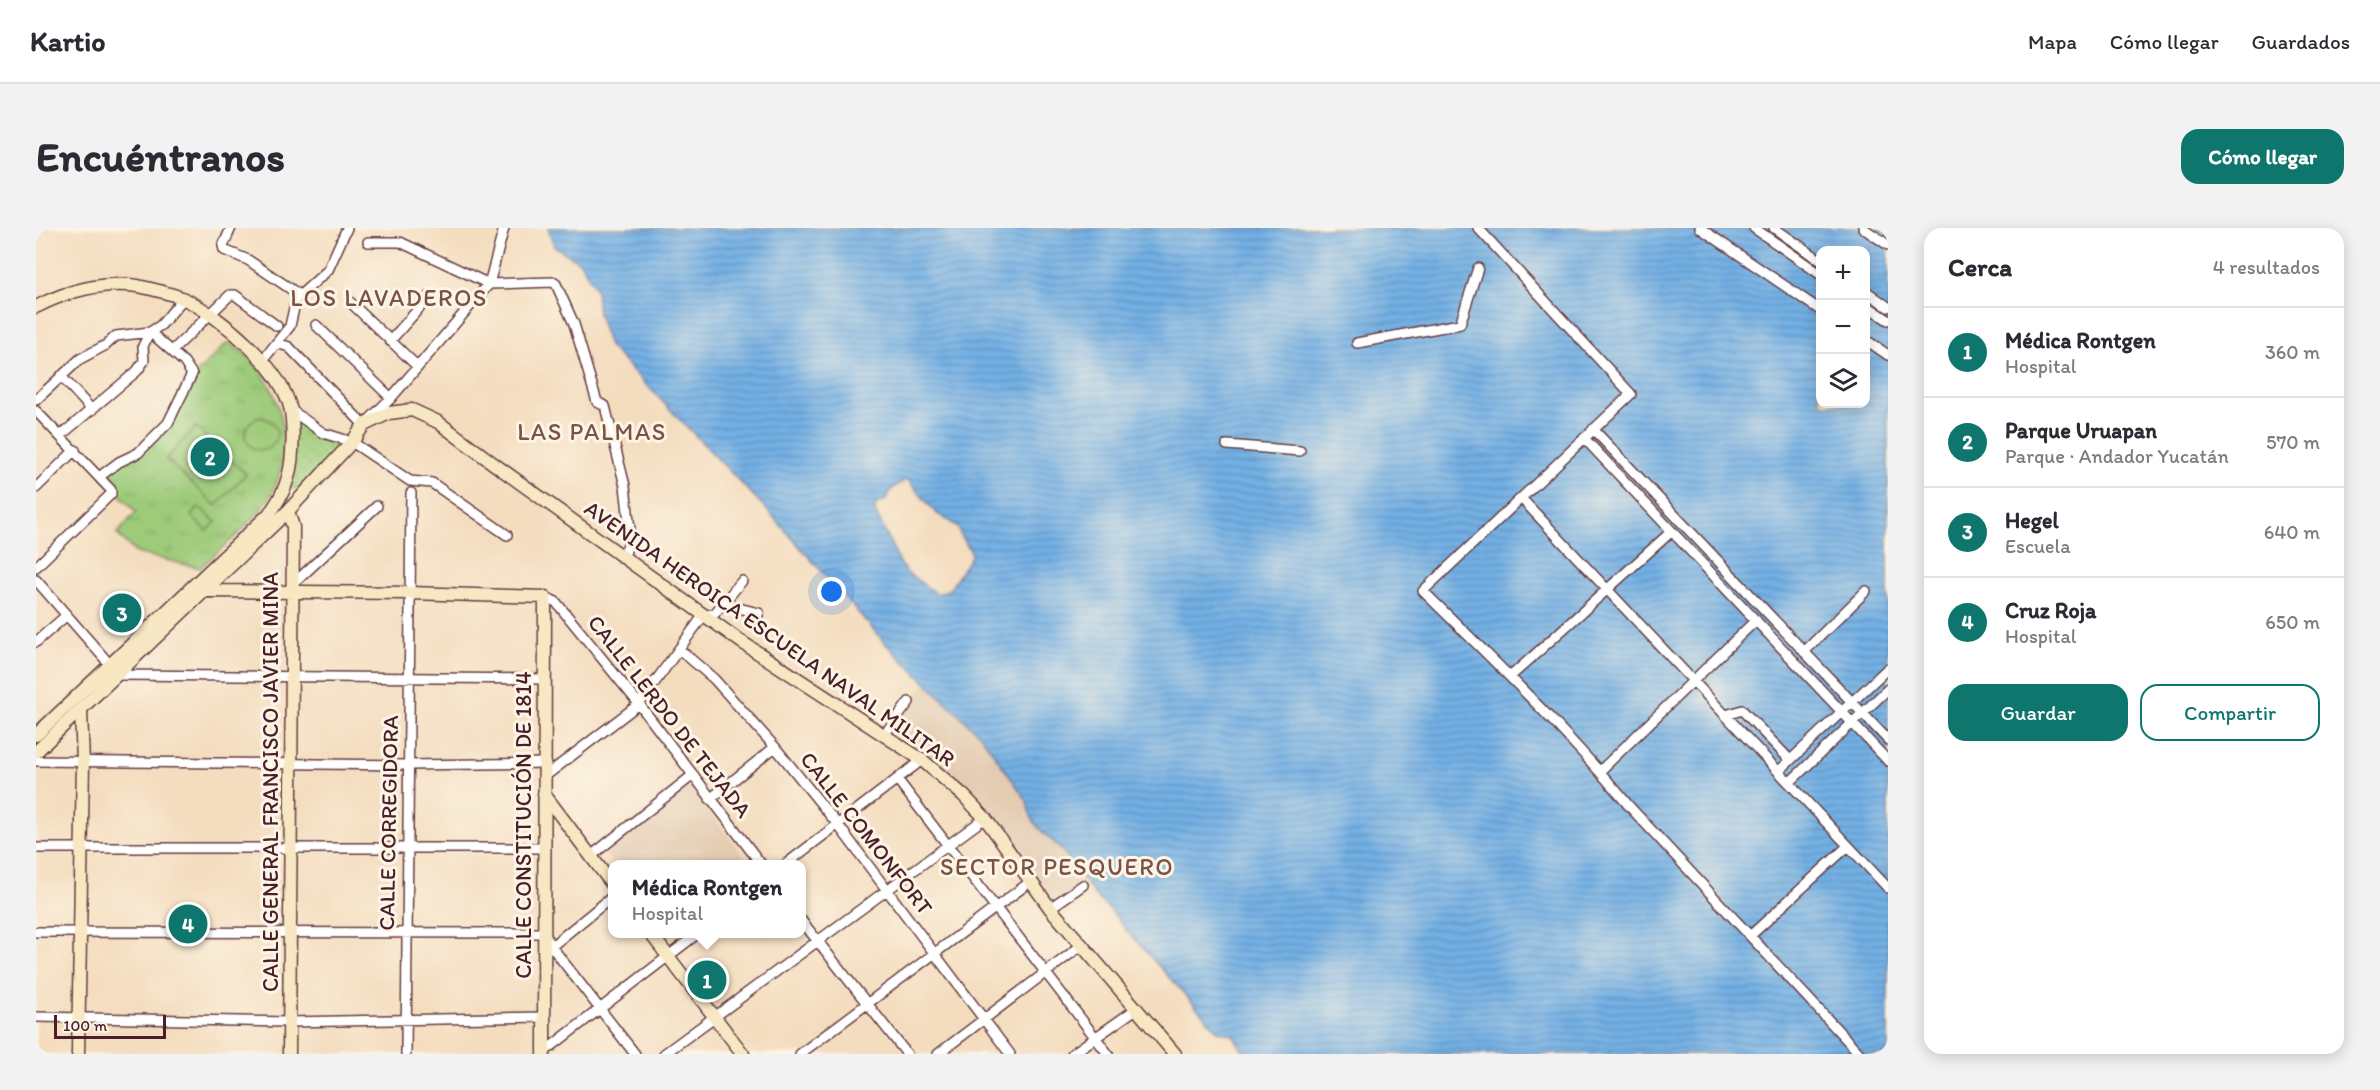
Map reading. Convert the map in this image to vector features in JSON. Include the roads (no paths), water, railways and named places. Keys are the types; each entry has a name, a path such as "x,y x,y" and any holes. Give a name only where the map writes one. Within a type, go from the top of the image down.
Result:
{"street":[{"path":"231,228 223,246 224,250 248,260 301,296"},
{"path":"263,360 290,326 296,299 328,270 347,228"},
{"path":"37,732 115,670 207,591 288,511 352,442 364,425 391,398 489,284 504,228"},
{"path":"1478,228 1631,394 1423,591 1510,677 1599,771 1860,1054"},
{"path":"1701,228 1816,306"},
{"path":"1754,228 1816,271"},
{"path":"1774,228 1816,257"},
{"path":"1863,228 1888,245"},
{"path":"368,242 400,242 489,284 553,282 556,284 574,324 597,402 605,406 626,486 631,538 623,558"},
{"path":"1357,343 1460,324 1478,268"},
{"path":"36,308 60,296 100,286 137,286 183,299 210,316 263,360 276,378 291,410 292,461 279,502 268,515 115,670 81,710 36,752"},
{"path":"1870,294 1888,307"},
{"path":"172,351 230,296 235,295 278,326"},
{"path":"390,341 430,296"},
{"path":"36,400 80,359 106,345 116,336 150,332 161,325 183,299"},
{"path":"350,302 418,367"},
{"path":"1870,307 1888,320"},
{"path":"316,325 391,398"},
{"path":"99,477 119,462 138,453 168,423 192,374 172,351 150,332"},
{"path":"60,435 137,371 144,361 143,346 150,332"},
{"path":"278,343 289,346 364,425"},
{"path":"1870,343 1888,355"},
{"path":"61,376 92,410"},
{"path":"291,410 323,433 352,442 410,481 432,483 507,535"},
{"name":"AVENIDA HEROICA ESCUELA NAVAL MILITAR","path":"364,425 389,413 412,410 438,422 703,616 921,760 963,795 985,818 1050,908 1136,1009 1168,1052"},
{"path":"36,411 111,490 109,498 36,567"},
{"path":"1593,429 1888,740"},
{"path":"1584,438 1888,760"},
{"path":"1227,445 1300,451"},
{"path":"36,488 75,450"},
{"name":"CALLE CORREGIDORA","path":"406,1054 411,493"},
{"path":"1521,498 1888,888"},
{"path":"279,502 288,511"},
{"path":"292,589 377,506"},
{"name":"CALLE GENERAL FRANCISCO JAVIER MINA","path":"288,511 293,528 289,1054"},
{"path":"1510,677 1672,531"},
{"path":"36,579 115,670 293,676 545,679"},
{"path":"544,777 639,704 703,616 715,613 742,581"},
{"path":"207,591 292,589 545,597"},
{"path":"1804,652 1866,591"},
{"name":"CALLE CONSTITUCIÓN DE 1814","path":"544,1053 547,949 544,933 545,597"},
{"name":"CALLE LERDO DE TEJADA","path":"545,597 556,602 639,704 758,860"},
{"path":"722,604 759,613"},
{"path":"36,642 67,615"},
{"path":"1599,771 1756,620"},
{"name":"CALLE COMONFORT","path":"679,649 714,679 775,747 838,825 1010,1054"},
{"path":"1779,771 1888,668"},
{"path":"1790,782 1888,689"},
{"path":"884,735 909,702"},
{"path":"78,1054 83,763 81,710"},
{"path":"1726,715 1742,710 1790,760"},
{"path":"710,799 775,747"},
{"path":"791,860 921,760"},
{"path":"36,761 408,765 544,763"},
{"path":"591,856 693,775"},
{"path":"897,779 1108,1054"},
{"path":"544,794 608,879"},
{"path":"664,1054 985,818"},
{"path":"36,848 408,849 544,843 545,829 549,825 567,824"},
{"path":"1750,936 1848,846"},
{"path":"801,1054 1030,882"},
{"path":"1050,908 1083,885"},
{"path":"608,900 547,949 600,1009 635,1054"},
{"path":"806,926 907,1054"},
{"path":"36,932 544,933"},
{"path":"655,938 743,1054"},
{"path":"544,1053 691,938"},
{"path":"938,1054 1082,945"},
{"path":"1072,1054 1136,1009"},
{"path":"36,1017 289,1022 544,1017"}],"water":[{"path":"548,228 1888,228 1888,1054 1245,1054 1233,1035 1218,1031 1125,929 1115,915 1098,899 1064,853 1036,824 1027,801 981,736 887,645 767,510 609,346 598,314 596,290 580,262 554,246","holes":["907,479 936,513 958,527 971,556 950,589 937,594 906,572 875,511 876,504 885,501 892,489"]}],"place":[{"name":"Parque Uruapan","path":"210,457"},
{"name":"Hegel","path":"122,613"},
{"name":"Cruz Roja","path":"188,924"},
{"name":"Médica Rontgen","path":"707,980"}],"district":[{"name":"LOS LAVADEROS","path":"389,298"},
{"name":"LAS PALMAS","path":"592,432"},
{"name":"SECTOR PESQUERO","path":"1057,867"}]}
